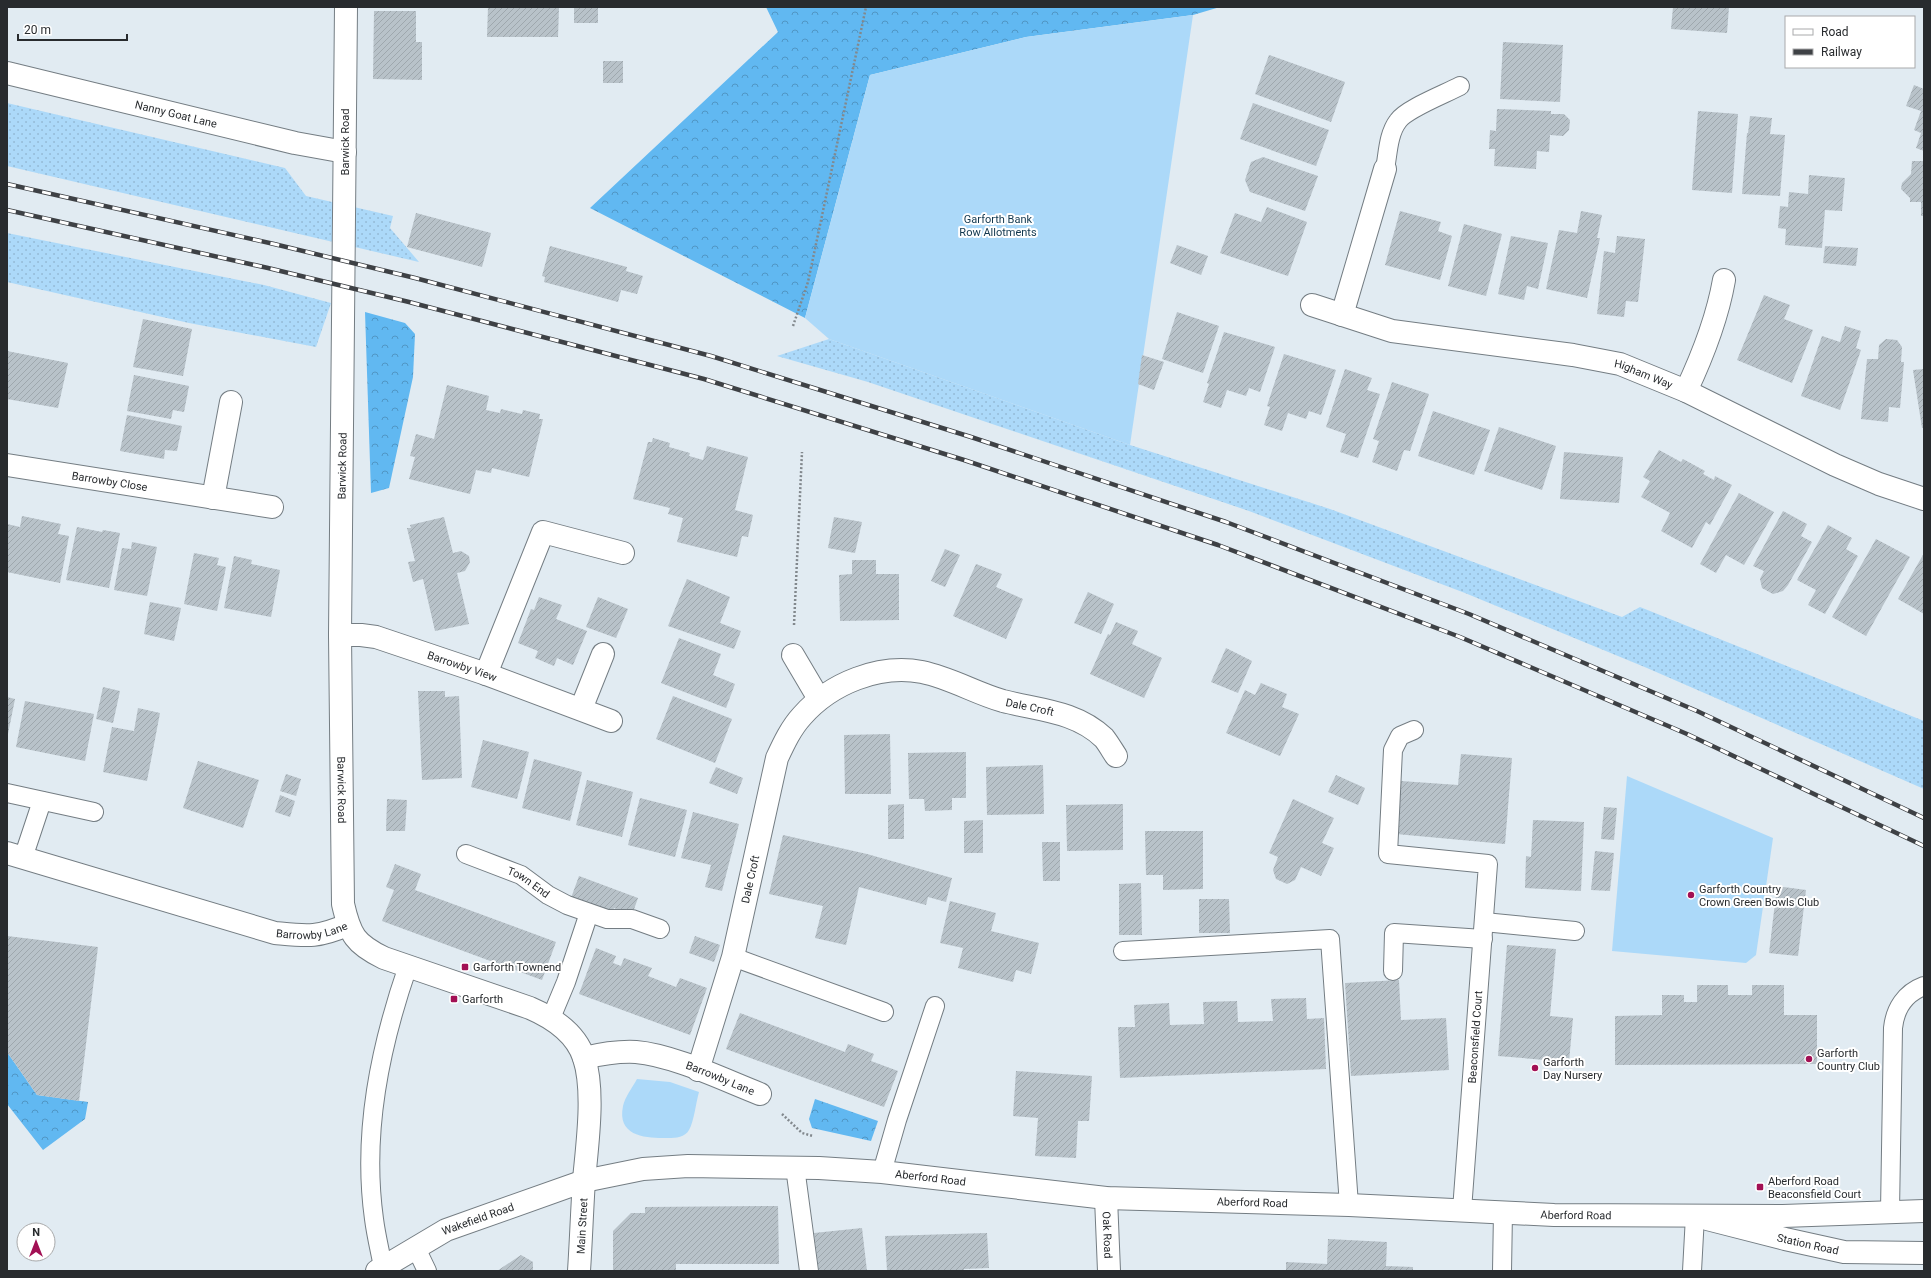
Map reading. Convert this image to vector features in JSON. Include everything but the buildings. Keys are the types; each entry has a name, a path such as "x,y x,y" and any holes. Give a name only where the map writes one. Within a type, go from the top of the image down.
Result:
{"street":[{"name":"Barwick Road","path":"346,7 340,635 343,904 347,925"},
{"name":"Nanny Goat Lane","path":"7,72 295,143 345,152"},
{"path":"1342,315 1385,169"},
{"path":"1686,391 1708,344 1719,305 1724,280"},
{"name":"Higham Way","path":"1312,305 1392,331 1573,355 1620,364 1686,391 1835,465 1879,484 1924,499"},
{"path":"213,498 231,402"},
{"name":"Barrowby Close","path":"7,466 272,507"},
{"path":"486,674 543,532 623,553"},
{"name":"Barrowby View","path":"340,635 361,635 376,638 486,674 612,720"},
{"path":"581,709 602,654"},
{"path":"793,655 819,699"},
{"name":"Dale Croft","path":"698,1070 733,957 777,758 787,736 801,716 819,699 842,685 867,675 894,670 922,672 948,679 998,699 1070,716 1085,724 1104,739 1116,756"},
{"name":"Barrowby Lane","path":"15,856 275,933 306,936 326,934 347,925 356,941 369,951 384,958 530,1008 551,1018 565,1030 576,1043 584,1058 587,1072 589,1106 584,1181"},
{"name":"Barrowby Lane","path":"584,1058 609,1052 636,1052 662,1057 760,1094"},
{"name":"Aberford Road","path":"584,1181 643,1168 688,1166 794,1167 882,1172 1106,1198 1349,1205 1554,1215 1807,1215 1924,1211"},
{"name":"Wakefield Road","path":"380,1269 446,1230 584,1181"},
{"name":"Main Street","path":"579,1271 584,1181"},
{"name":"Oak Road","path":"1106,1198 1109,1271"},
{"name":"Station Road","path":"1695,1216 1785,1239 1844,1252 1924,1253"}],"lane":[{"path":"1385,169 1390,139 1398,120 1413,109 1460,86"},
{"name":"Beaconsfield Court","path":"1414,730 1400,736 1393,750 1388,854 1488,864 1462,1210"},
{"path":"7,793 94,812"},
{"path":"15,856 42,800"},
{"name":"Town End","path":"466,854 521,875 548,895 567,905 607,919 632,919 660,929"},
{"path":"551,1018 566,982 589,913"},
{"path":"1393,972 1394,933 1483,931 1575,932"},
{"path":"1122,951 1330,939 1349,1205"},
{"path":"733,957 884,1012"},
{"path":"380,1269 371,1176 371,1133 375,1090 383,1048 394,1007 408,966"},
{"path":"1890,1211 1894,1015 1901,1003 1910,993 1924,986"},
{"path":"882,1172 897,1120 935,1006"},
{"path":"794,1167 808,1271"},
{"path":"1502,1271 1503,1212"},
{"path":"1692,1271 1695,1216"},
{"path":"416,1248 427,1271"},
{"path":"1924,1253 1924,1259"}],"path":[{"path":"793,326 808,282 866,7"},
{"path":"793,655 802,452"},
{"name":"Barrowby Lane","path":"760,1094 802,1133 818,1136"}],"green space":[{"path":"766,7 1220,7 1193,15 1026,37 870,75 805,318 590,208 778,32"},
{"name":"Garforth Bank Row Allotments","path":"1193,15 1130,445 829,339 805,318 870,75 1026,37"},
{"path":"7,103 285,168 306,196 393,216 390,228 419,262 7,166"},
{"path":"7,233 264,285 331,303 316,347 189,323 7,282"},
{"path":"365,312 405,323 415,334 413,377 389,488 371,493"},
{"path":"829,339 1130,445 1330,509 1622,617 1640,607 1924,721 1924,789 1647,668 1465,593 1249,511 868,382 777,356"},
{"name":"Garforth Country Crown Green Bowls Club","path":"1627,776 1773,838 1756,955 1746,963 1612,951"},
{"path":"7,1052 37,1095 88,1102 85,1119 43,1150 7,1104"},
{"path":"637,1079 670,1082 699,1092 692,1122 687,1133 678,1137 655,1138 640,1136 628,1129 622,1116 623,1106"},
{"path":"815,1099 878,1121 871,1141 812,1128 809,1119"}],"railway":[{"path":"7,184 274,244 415,278 711,356 971,437 1226,522 1469,614 1697,711 1924,818"},
{"path":"7,210 268,268 409,302 704,379 964,460 1218,545 1460,637 1687,734 1924,846"}],"place":[{"name":"Garforth Country Crown Green Bowls Club","path":"1691,895"},
{"name":"Garforth Townend","path":"465,967"},
{"name":"Garforth","path":"454,999"},
{"name":"Garforth Country Club","path":"1809,1059"},
{"name":"Garforth Day Nursery","path":"1535,1068"},
{"name":"Aberford Road Beaconsfield Court","path":"1760,1187"}]}
